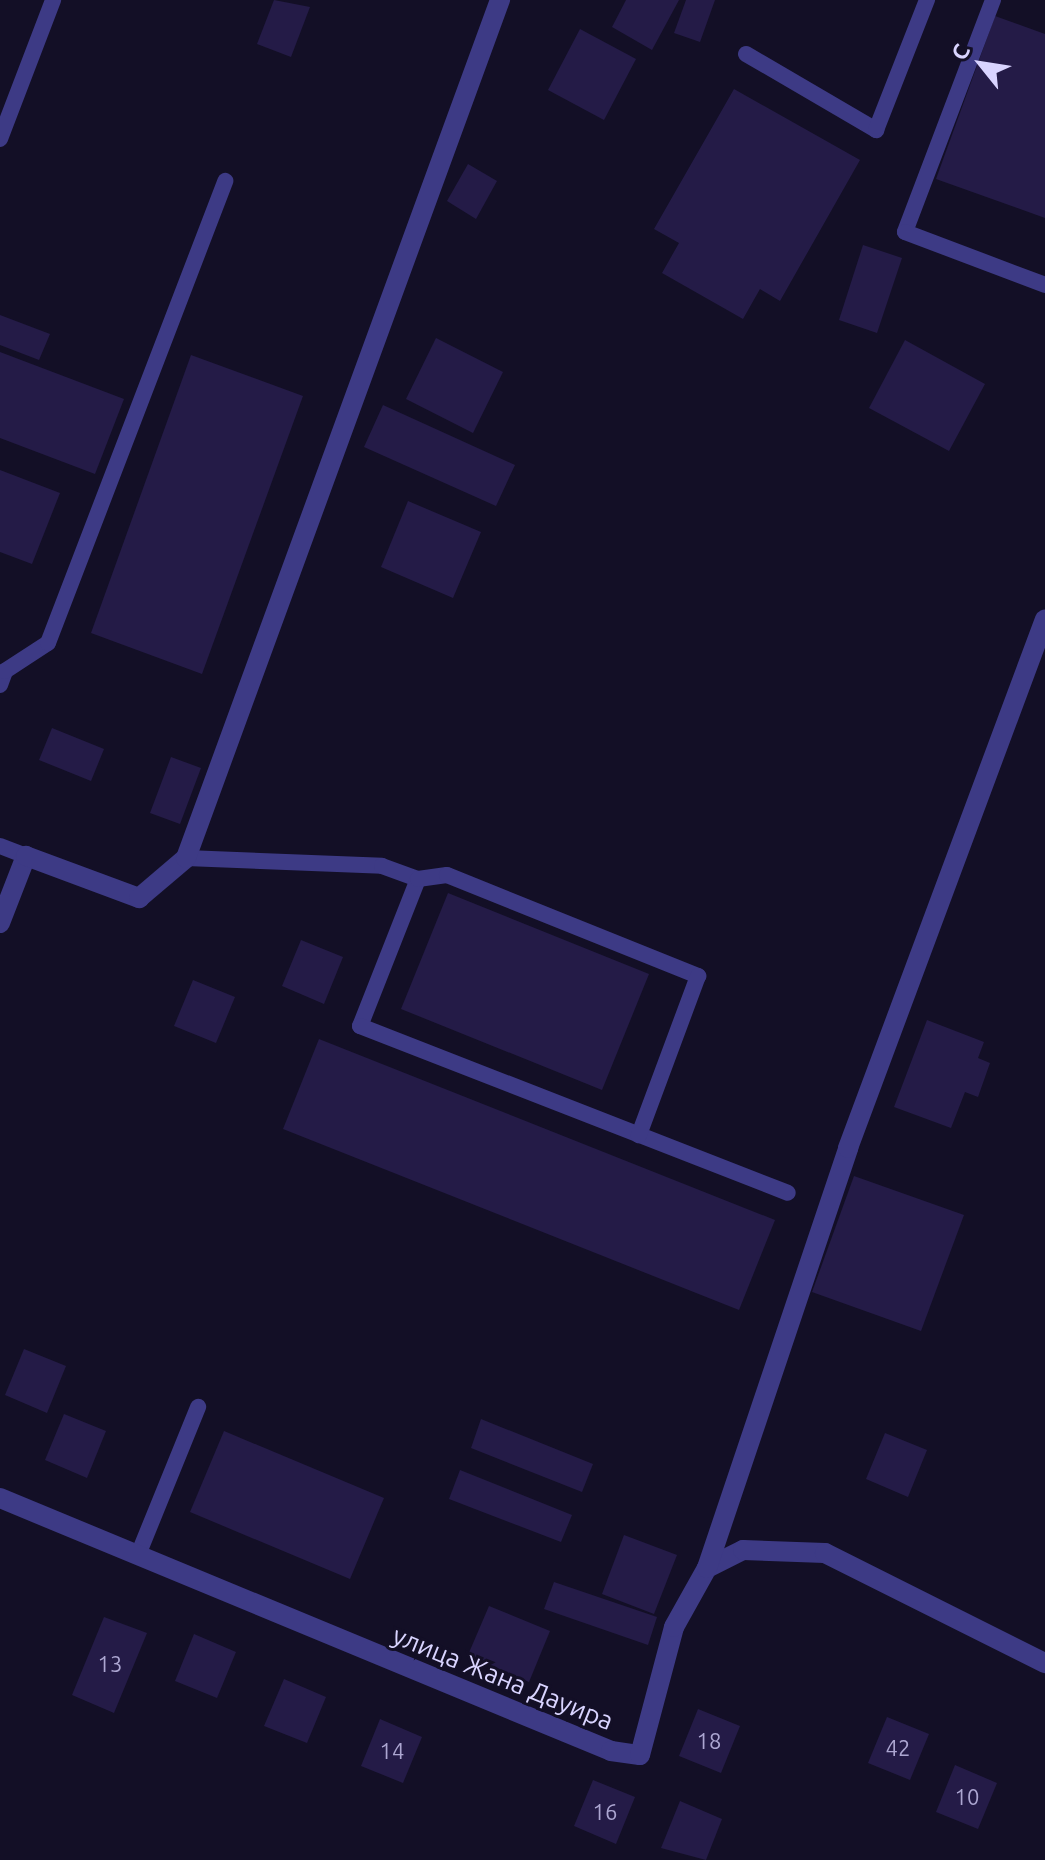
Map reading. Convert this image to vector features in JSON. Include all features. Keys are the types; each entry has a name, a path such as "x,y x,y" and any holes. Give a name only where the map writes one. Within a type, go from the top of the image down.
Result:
{"street":[{"path":"0,923 26,856 139,898 186,858 500,0"},
{"path":"707,1568 848,1148 1045,619"},
{"name":"улица Жана Дауира","path":"0,1498 611,1751 640,1755 674,1627 707,1568"},
{"path":"707,1568 743,1550 825,1553 1045,1663"}],"lane":[{"path":"0,139 53,0"},
{"path":"746,54 876,130 927,0"},
{"path":"993,0 905,232 1045,285"},
{"path":"0,685 5,671 48,643 225,181"},
{"path":"0,846 26,856"},
{"path":"186,858 382,866 418,879 447,875 698,976 639,1135"},
{"path":"418,879 360,1026 788,1193"},
{"path":"138,1555 198,1407"}],"building":[{"path":"274,0 310,7 291,57 257,44"},
{"path":"626,0 679,0 652,50 612,27"},
{"path":"686,0 715,0 700,42 674,33"},
{"path":"995,16 1045,34 1045,218 936,179"},
{"path":"580,29 636,59 604,120 548,90"},
{"path":"734,89 860,160 780,301 760,289 743,319 662,273 679,243 654,229"},
{"path":"468,164 497,181 476,219 447,201"},
{"path":"863,245 902,258 877,333 839,320"},
{"path":"0,315 50,334 39,360 0,345"},
{"path":"436,338 503,372 473,433 406,399"},
{"path":"905,340 985,384 949,451 869,408"},
{"path":"0,352 124,399 95,474 0,438"},
{"path":"191,355 303,396 202,674 91,633"},
{"path":"383,405 515,465 496,506 364,447"},
{"path":"0,470 60,493 32,564 0,552"},
{"path":"408,501 481,532 453,598 381,567"},
{"path":"52,728 104,749 91,781 39,760"},
{"path":"171,757 201,768 180,824 150,813"},
{"path":"448,893 649,974 602,1090 401,1009"},
{"path":"301,940 343,957 324,1004 282,986"},
{"path":"193,980 235,997 216,1043 174,1026"},
{"path":"927,1020 984,1042 978,1058 990,1063 978,1097 965,1092 951,1128 894,1107"},
{"path":"319,1039 775,1220 739,1310 283,1129"},
{"path":"854,1176 964,1215 921,1331 812,1292"},
{"path":"24,1349 66,1366 47,1413 5,1395"},
{"path":"64,1414 106,1431 87,1478 45,1460"},
{"path":"481,1419 593,1464 582,1492 471,1448"},
{"path":"224,1431 384,1498 350,1579 190,1512"},
{"path":"885,1433 927,1450 908,1497 866,1479"},
{"path":"460,1470 572,1515 561,1542 449,1499"},
{"path":"624,1535 677,1555 654,1614 602,1594"},
{"path":"554,1582 657,1617 648,1645 544,1609"},
{"path":"489,1606 550,1631 529,1682 468,1655"},
{"path":"104,1617 147,1633 114,1713 72,1695"},
{"path":"194,1634 236,1652 217,1698 175,1681"},
{"path":"284,1679 326,1697 307,1743 264,1726"},
{"path":"698,1709 740,1726 721,1773 679,1756"},
{"path":"887,1717 929,1734 910,1780 868,1763"},
{"path":"380,1719 422,1737 403,1783 361,1766"},
{"path":"955,1765 997,1783 978,1829 936,1812"},
{"path":"593,1780 635,1797 616,1844 574,1826"},
{"path":"680,1801 722,1819 706,1860 661,1848"}]}
